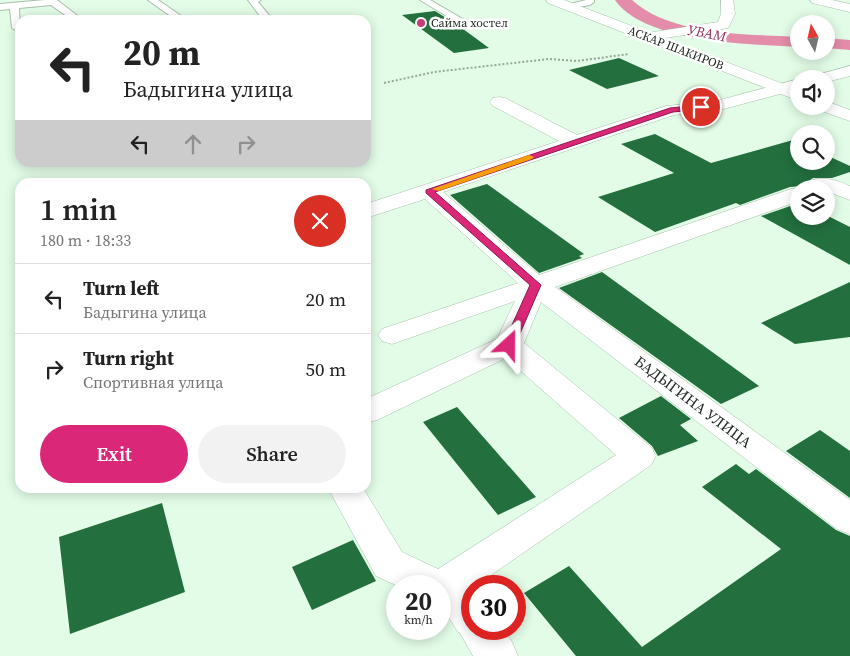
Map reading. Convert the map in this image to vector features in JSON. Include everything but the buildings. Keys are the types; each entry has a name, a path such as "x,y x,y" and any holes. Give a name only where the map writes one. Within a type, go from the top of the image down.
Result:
{"street":[{"name":"АСКАР ШАКИРОВ","path":"552,0 790,92"},
{"path":"647,37 723,24 728,14 728,0"},
{"path":"816,0 850,8"},
{"path":"835,75 850,71"},
{"path":"371,209 429,192 672,110 716,106 790,86"},
{"path":"499,102 575,142"},
{"path":"835,110 850,116"},
{"path":"835,190 850,194"},
{"name":"БАДЫГИНА УЛИЦА","path":"429,192 535,285 850,519"},
{"path":"392,335 790,197"},
{"path":"371,410 509,345 535,285"},
{"path":"451,582 639,456 509,345"},
{"path":"348,493 389,564 412,575"},
{"path":"451,594 458,598 461,602"},
{"path":"486,640 497,656"}],"lane":[{"path":"152,0 174,15"},
{"path":"257,0 252,0 264,15"},
{"path":"424,0 463,22"},
{"path":"567,6 590,2 590,0"},
{"path":"0,7 51,1 71,15"},
{"path":"14,6 15,15"}],"path":[{"path":"384,84 434,72 549,59 577,61 632,54"}],"waterway":[{"name":"УВАМ","path":"623,0 636,12 655,22 678,29 731,37 790,41"},
{"name":"УВАМ","path":"835,44 850,45"}],"slow traffic":[{"path":"436,189 529,157"}],"place":[{"name":"Сайма хостел","path":"421,23"}],"route":[{"path":"509,345 535,285 429,192 672,110 701,107"}]}
